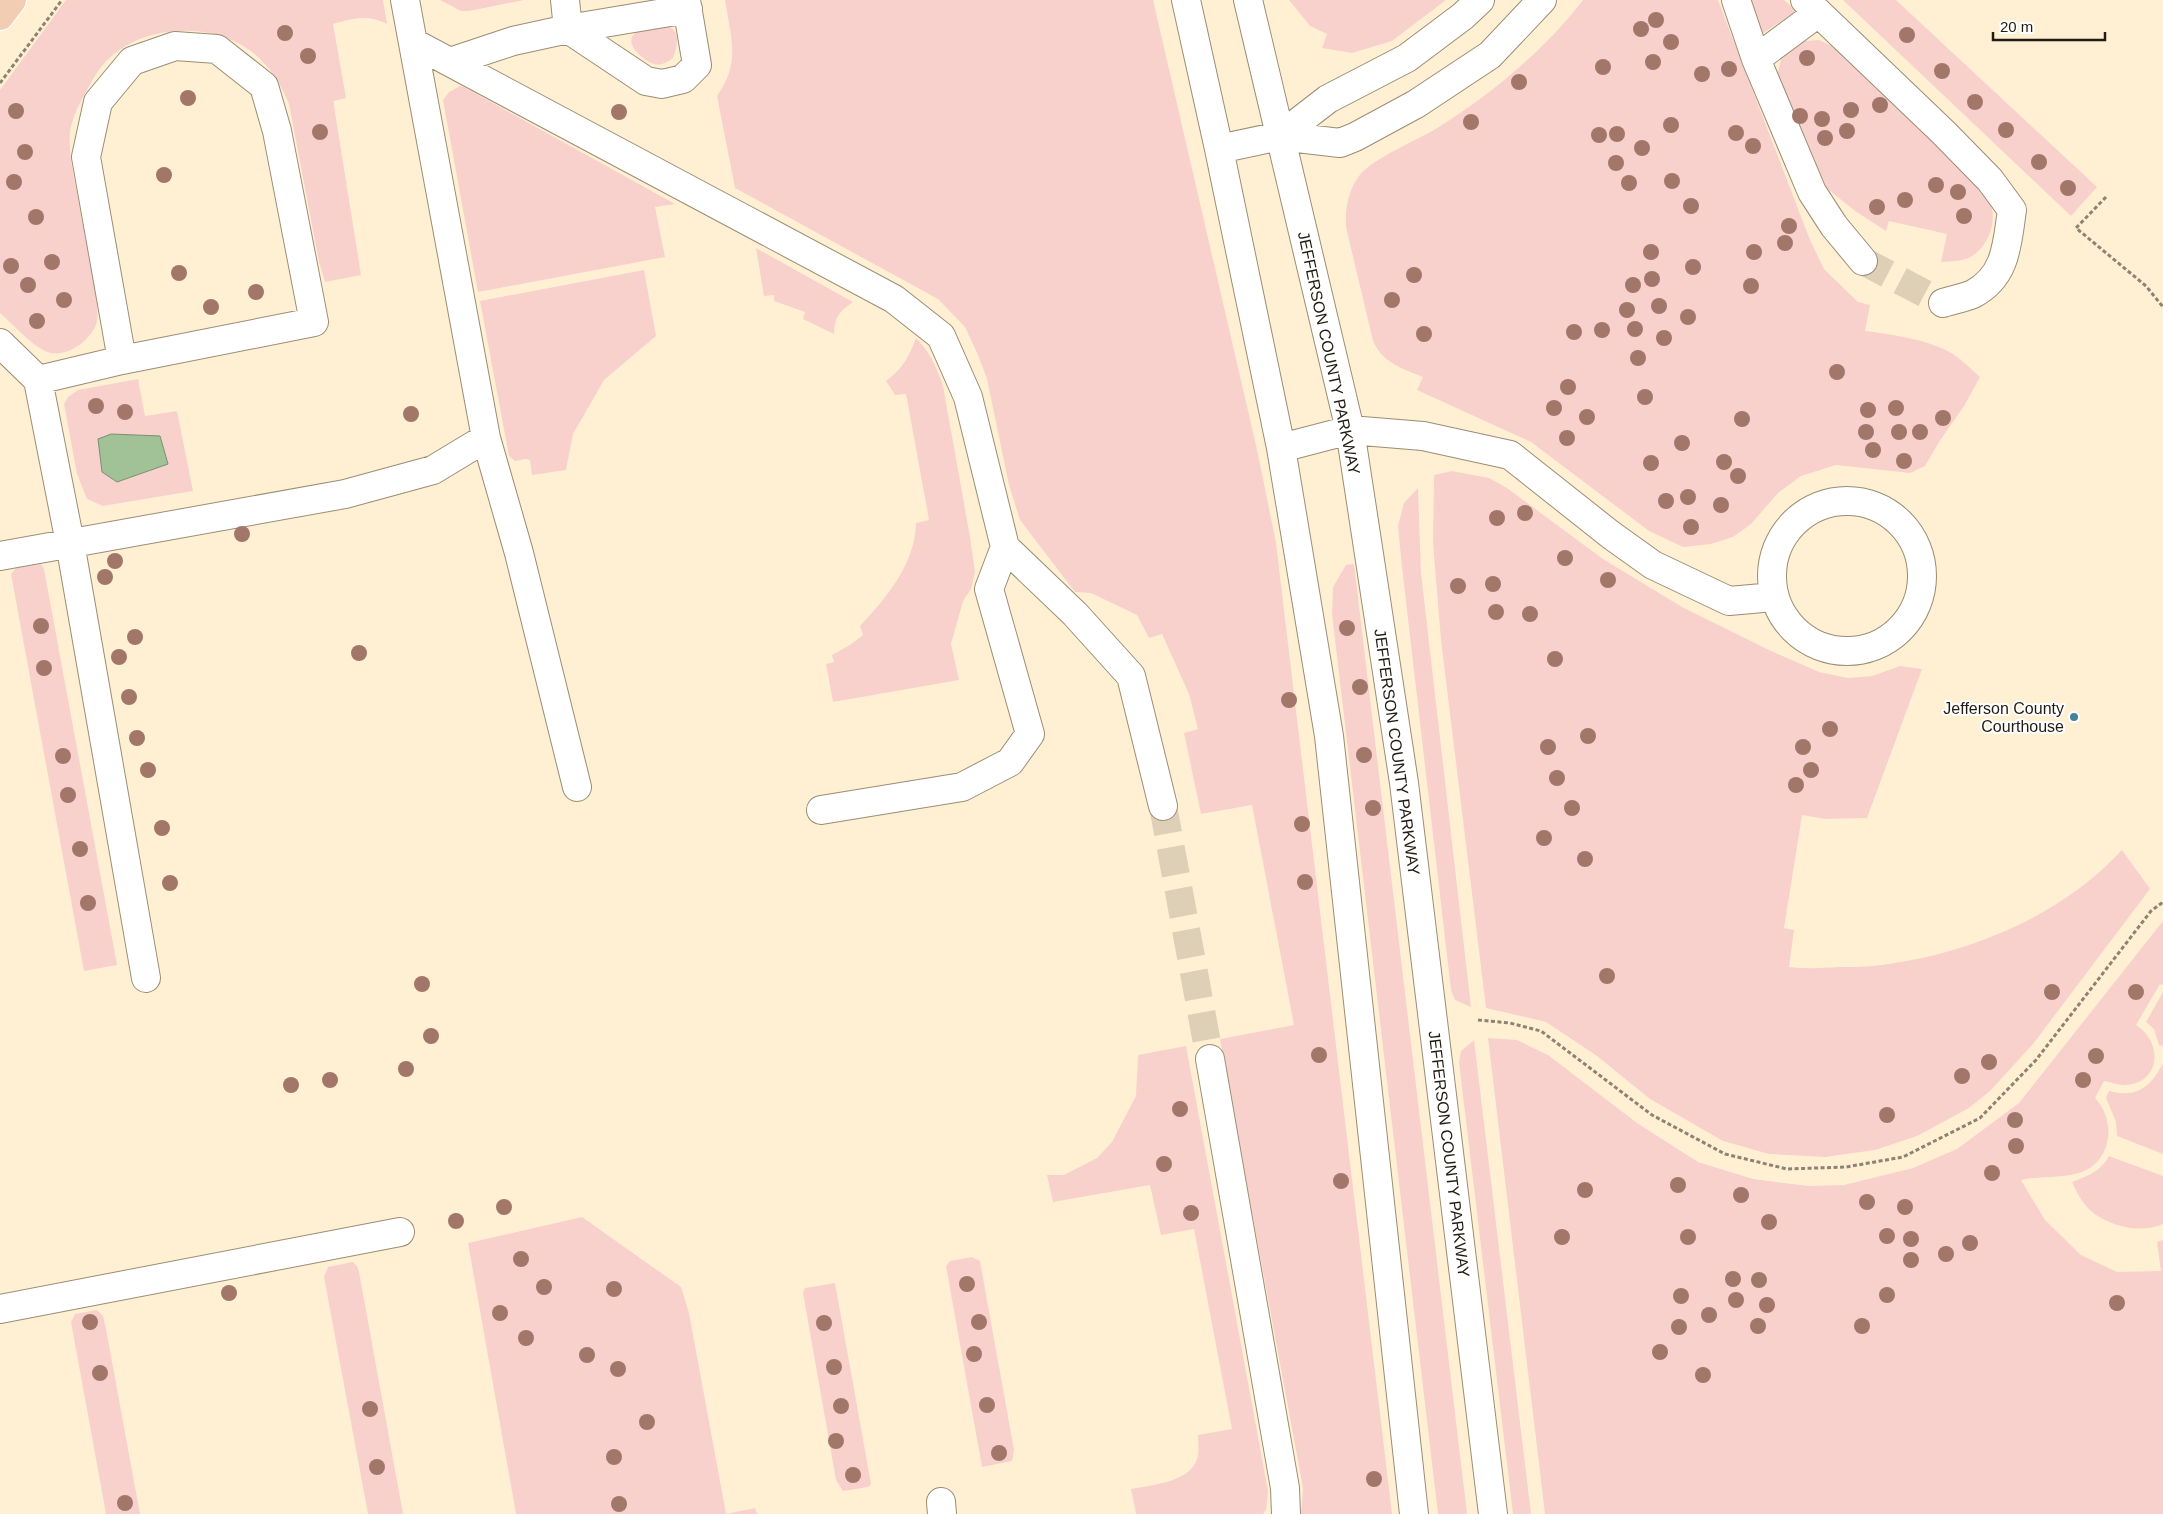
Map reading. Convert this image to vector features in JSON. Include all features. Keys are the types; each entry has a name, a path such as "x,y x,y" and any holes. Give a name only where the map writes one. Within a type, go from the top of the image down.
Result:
{"main road":[{"path":"0,16 12,0"}],"street":[{"path":"405,0 486,438 519,553 577,787"},
{"path":"565,0 568,29"},
{"path":"1186,0 1219,148 1281,448 1329,736 1414,1514"},
{"name":"JEFFERSON COUNTY PARKWAY","path":"1248,0 1350,430 1404,784 1493,1514"},
{"path":"1280,136 1328,99 1408,58 1463,16 1480,0"},
{"path":"1219,148 1280,136 1340,143 1355,137 1416,104 1490,54 1542,0"},
{"path":"1736,0 1756,59 1812,192 1834,226 1863,260"},
{"path":"450,62 513,41 568,29 687,5 698,64 683,79 662,84 646,81 568,29"},
{"path":"1756,59 1811,6 1990,180 2012,210 2006,252 1992,280 1972,294 1943,303"},
{"path":"414,43 894,299 941,336 968,397 1006,548 1075,614 1131,676 1163,806"},
{"path":"38,380 122,360 314,322 277,131 264,86 217,49 175,46 132,60 98,102 86,157 122,360"},
{"path":"0,343 38,380 70,543 146,978"},
{"path":"1281,448 1350,430 1423,436 1510,455 1611,535 1653,565 1728,601 1774,597"},
{"path":"0,556 345,494 433,470 486,438"},
{"path":"1833,501 1858,501 1882,508 1902,524 1916,545 1923,569 1921,594 1911,617 1895,635 1873,648 1849,652 1824,648 1802,637 1784,619 1774,597 1772,572 1777,547 1790,526 1810,510 1833,501"},
{"path":"821,810 962,787 1010,762 1030,734 989,589 1006,548"},
{"path":"1210,1058 1284,1478 1286,1514"},
{"path":"0,1309 400,1232"}],"path":[{"path":"0,83 62,0"},
{"path":"2106,197 2076,228 2146,286 2163,307"},
{"path":"1478,1020 1510,1023 1542,1032 1652,1115 1725,1154 1787,1169 1856,1165 1903,1157 1980,1118 2036,1060 2151,911 2163,902"}],"shaded area":[{"path":"66,0 383,0 387,24 373,19 360,18 333,24 346,98 334,101 334,106 361,275 325,282 319,262 289,104 271,71 257,56 243,46 219,36 189,31 162,33 135,41 112,56 102,66 80,103 70,132 71,161 96,294 98,314 96,325 81,344 67,351 52,353 33,344 0,313 0,90"},
{"path":"440,0 524,0 461,11"},
{"path":"725,0 1153,0 1258,454 1276,543 1392,1514 1301,1514 1303,1488 1220,1039 1294,1025 1252,805 1201,814 1184,733 1198,729 1189,694 1162,634 1149,638 1137,615 1091,593 1075,592 1020,520 1009,485 987,379 965,327 938,299 735,188 717,96 724,84 732,61 731,39"},
{"path":"1289,0 1446,0 1392,41 1352,53 1322,48 1327,34 1310,26"},
{"path":"1583,0 1718,0 1810,240 1824,269 1858,302 1870,305 1865,331 1922,341 1944,349 1953,354 1980,377 1964,406 1925,466 1910,473 1836,465 1801,476 1778,493 1751,524 1733,537 1711,544 1683,547 1649,531 1531,442 1417,390 1423,377 1407,371 1387,360 1382,355 1373,341 1346,227 1348,200 1355,182 1373,163 1434,130 1495,88 1551,37"},
{"path":"1745,0 1784,0 1796,11 1759,36"},
{"path":"1843,0 1896,0 2097,187 2071,216"},
{"path":"666,26 671,28 676,35 675,54 667,62 654,64 639,55 631,40 633,35 639,31 652,27"},
{"path":"1819,40 1832,46 1984,191 1990,201 1993,219 1990,234 1978,252 1961,260 1941,262 1947,234 1889,221 1886,231 1855,211 1829,190 1811,167 1777,75 1782,57 1794,46 1805,41"},
{"path":"460,86 675,204 655,207 665,257 478,292 443,100 449,92"},
{"path":"756,248 853,302 839,315 835,323 834,334 803,319 805,312 774,301 774,295 764,296"},
{"path":"644,270 656,336 604,380 573,434 566,470 532,475 530,460 515,461 509,456 480,301"},
{"path":"916,338 932,361 943,386 975,572 971,589 963,601 951,644 959,680 833,702 826,664 834,662 832,655 863,635 860,626 898,579 905,566 911,552 916,523 929,520 906,394 895,395 886,381 904,362"},
{"path":"138,379 145,416 177,411 193,491 103,506 87,499 77,474 64,404 68,397 78,390"},
{"path":"111,434 160,436 168,464 117,482 102,472 98,439"},
{"path":"1452,471 1489,478 1507,488 1603,559 1682,607 1771,651 1819,672 1848,678 1872,676 1900,666 1922,669 1867,818 1825,819 1802,815 1784,928 1794,930 1789,967 1873,966 1907,961 1975,943 2008,930 2040,914 2097,874 2122,850 2150,889 2033,1044 1990,1091 1969,1108 1917,1136 1875,1150 1825,1157 1769,1154 1723,1141 1650,1099 1597,1056 1546,1022 1486,1008 1441,640 1433,543 1434,475"},
{"path":"1418,488 1421,573 1471,1007 1455,1000 1451,990 1402,567 1398,526 1404,503"},
{"path":"41,564 44,569 117,965 84,971 11,574 16,568"},
{"path":"1354,564 1467,1514 1438,1514 1332,614 1333,587 1346,565"},
{"path":"2163,921 2163,985 2160,984 2136,1025 2145,1032 2154,1050 2152,1068 2147,1076 2139,1082 2127,1085 2104,1081 2095,1098 2102,1107 2106,1118 2108,1140 2099,1160 2090,1168 2073,1175 2021,1180 2045,1220 2081,1255 2117,1272 2161,1271 2157,1242 2163,1240 2163,1514 1545,1514 1488,1038 1517,1040 1548,1055 1637,1123 1698,1162 1753,1179 1809,1186 1844,1185 1913,1168 1957,1149 2019,1103"},
{"path":"2163,992 2163,1046 2159,1045 2154,1029 2146,1022"},
{"path":"1474,1040 1531,1514 1513,1514 1459,1062 1461,1051"},
{"path":"1186,1046 1268,1491 1266,1510 1263,1514 1136,1514 1131,1489 1160,1484 1181,1477 1195,1464 1198,1455 1198,1435 1232,1429 1194,1229 1161,1235 1150,1185 1053,1202 1047,1175 1064,1175 1097,1158 1112,1142 1136,1096 1138,1055"},
{"path":"2162,1065 2163,1154 2117,1136 2116,1122 2106,1098 2109,1091 2127,1093 2141,1089 2152,1080"},
{"path":"2109,1156 2163,1176 2163,1224 2144,1228 2122,1226 2111,1223 2093,1213 2084,1203 2072,1182 2098,1169"},
{"path":"582,1217 681,1287 689,1313 726,1514 516,1514 468,1243"},
{"path":"972,1257 980,1261 1014,1450 1012,1461 982,1467 946,1266 950,1261"},
{"path":"353,1262 359,1272 403,1514 368,1514 324,1277 328,1267"},
{"path":"835,1283 871,1484 868,1487 843,1491 836,1480 803,1293 805,1288"},
{"path":"97,1310 103,1316 106,1329 140,1514 106,1514 71,1322 75,1314"},
{"path":"755,1508 757,1514 726,1514"}],"tunnel":[{"path":"1863,261 1943,303"},
{"path":"1163,806 1210,1059"}],"place":[{"name":"Jefferson County Courthouse","path":"2074,717"}]}
